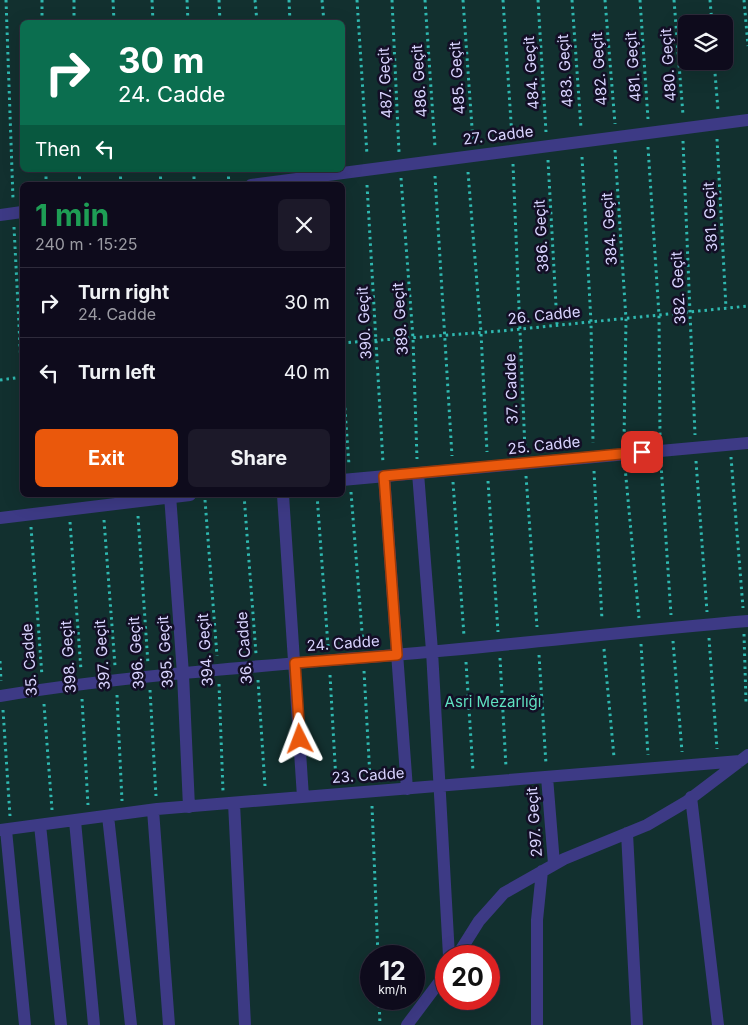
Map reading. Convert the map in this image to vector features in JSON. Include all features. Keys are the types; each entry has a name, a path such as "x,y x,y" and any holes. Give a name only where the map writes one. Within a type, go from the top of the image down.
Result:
{"lane":[{"name":"27. Cadde","path":"273,182 748,120"},
{"path":"0,215 18,213"},
{"name":"25. Cadde","path":"345,480 748,443"},
{"path":"418,473 432,651 448,945"},
{"path":"384,476 407,789"},
{"path":"0,518 163,497"},
{"name":"395. Geçit","path":"170,497 183,674 189,806"},
{"path":"284,497 303,797"},
{"name":"24. Cadde","path":"1,696 43,689 257,666 397,655 746,621"},
{"path":"464,945 479,921 504,893 554,864 647,824 691,797 744,758"},
{"name":"23. Cadde","path":"6,830 189,806 547,777 744,758"},
{"name":"297. Geçit","path":"547,777 554,864"},
{"path":"691,797 718,1025"},
{"path":"229,803 245,1025"},
{"path":"155,810 168,1025"},
{"path":"108,816 131,1025"},
{"path":"75,821 94,1025"},
{"path":"40,825 61,1025"},
{"path":"6,830 25,1025"},
{"path":"627,833 638,1025"},
{"path":"537,1025 537,920 542,871"},
{"path":"407,1025 435,988"}],"path":[{"path":"6,0 18,213 20,295"},
{"path":"42,0 42,20"},
{"path":"74,0 74,20"},
{"path":"113,0 114,20"},
{"path":"152,0 154,20"},
{"path":"187,0 188,20"},
{"path":"219,0 220,20"},
{"path":"255,0 257,20"},
{"path":"289,0 290,20"},
{"path":"322,0 324,20"},
{"name":"390. Geçit","path":"358,0 384,476"},
{"name":"487. Geçit","path":"392,0 400,164"},
{"name":"486. Geçit","path":"424,0 435,160"},
{"name":"485. Geçit","path":"463,0 473,155"},
{"name":"37. Cadde","path":"503,0 512,150 525,464 547,777"},
{"name":"484. Geçit","path":"538,0 547,146"},
{"name":"483. Geçit","path":"572,0 582,141"},
{"name":"482. Geçit","path":"605,0 615,137"},
{"name":"481. Geçit","path":"640,0 649,133"},
{"name":"480. Geçit","path":"674,0 683,128"},
{"path":"710,0 711,15"},
{"path":"744,0 748,46"},
{"name":"381. Geçit","path":"715,70 726,308"},
{"name":"382. Geçit","path":"683,128 695,447 718,762"},
{"name":"384. Geçit","path":"615,137 626,319 624,454 640,630 648,768"},
{"name":"386. Geçit","path":"547,146 557,324"},
{"name":"389. Geçit","path":"400,164 412,338 418,473"},
{"name":"26. Cadde","path":"345,343 520,329 748,306"},
{"path":"0,380 20,377"},
{"path":"730,444 746,621 746,702"},
{"name":"394. Geçit","path":"204,497 229,803"},
{"name":"36. Cadde","path":"244,497 265,799"},
{"name":"396. Geçit","path":"137,501 149,678 155,810"},
{"name":"397. Geçit","path":"103,506 116,681 122,814"},
{"name":"398. Geçit","path":"70,510 82,685 88,818"},
{"name":"35. Cadde","path":"30,514 53,823"},
{"path":"0,661 6,830"},
{"path":"379,1010 380,1025"}],"green space":[{"name":"Asri Mezarlığı","path":"0,0 748,0 748,1025 0,1025"}],"route":[{"path":"300,739 295,663 397,655 384,476 642,452"}]}
